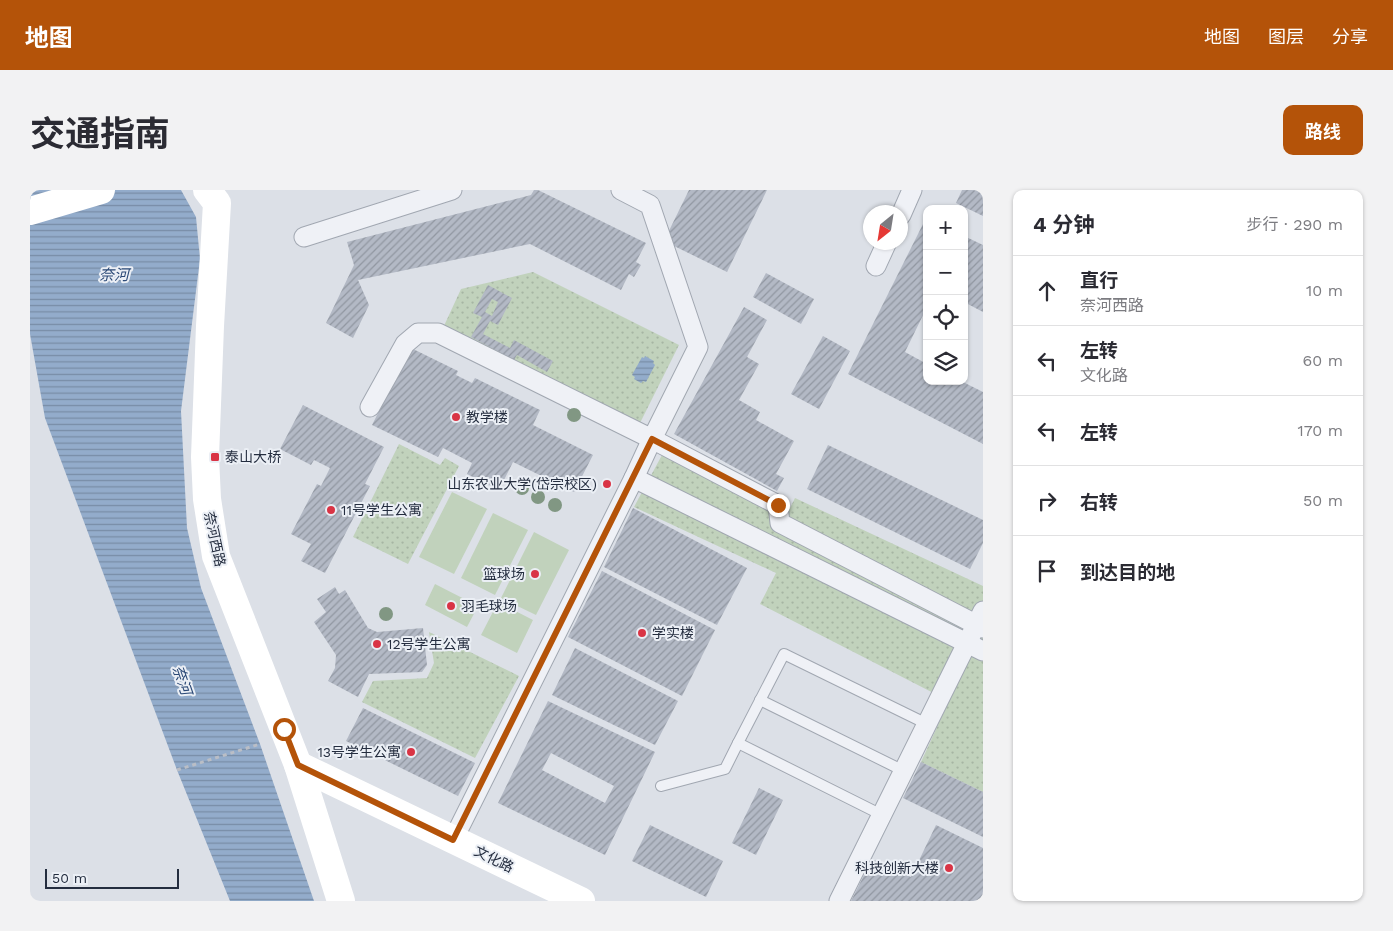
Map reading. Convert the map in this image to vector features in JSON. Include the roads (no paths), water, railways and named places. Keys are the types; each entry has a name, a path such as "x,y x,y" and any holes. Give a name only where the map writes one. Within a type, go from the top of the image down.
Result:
{"street":[{"path":"30,211 101,190"},
{"name":"奈河西路","path":"207,190 217,203 205,457 207,499 216,556 298,765 341,901"},
{"path":"304,237 452,190"},
{"path":"453,840 698,347 650,205 622,190"},
{"path":"905,205 912,190"},
{"path":"876,266 883,250"},
{"path":"370,407 405,344 418,334 438,333 652,439 778,505 780,523 981,622 975,648 927,724 839,901"},
{"path":"634,478 975,648"},
{"name":"文化路","path":"298,765 581,901"}],"lane":[{"path":"661,786 725,769 784,654 927,724"},
{"path":"760,700 904,771"},
{"path":"738,743 882,815"}],"water":[{"name":"奈河","path":"30,190 181,190 196,217 200,259 181,411 187,528 201,588 260,744 314,901 230,901 177,770 45,418 30,334"},
{"path":"645,356 654,361 655,365 646,382 643,381 641,383 634,379 635,377 632,375 642,357 644,358"}],"place":[{"name":"教学楼","path":"456,417"},
{"name":"泰山大桥","path":"215,457"},
{"name":"山东农业大学(岱宗校区)","path":"607,484"},
{"name":"11号学生公寓","path":"331,510"},
{"name":"篮球场","path":"535,574"},
{"name":"羽毛球场","path":"451,606"},
{"name":"学实楼","path":"642,633"},
{"name":"12号学生公寓","path":"377,644"},
{"name":"13号学生公寓","path":"411,752"},
{"name":"科技创新大楼","path":"949,868"}]}
